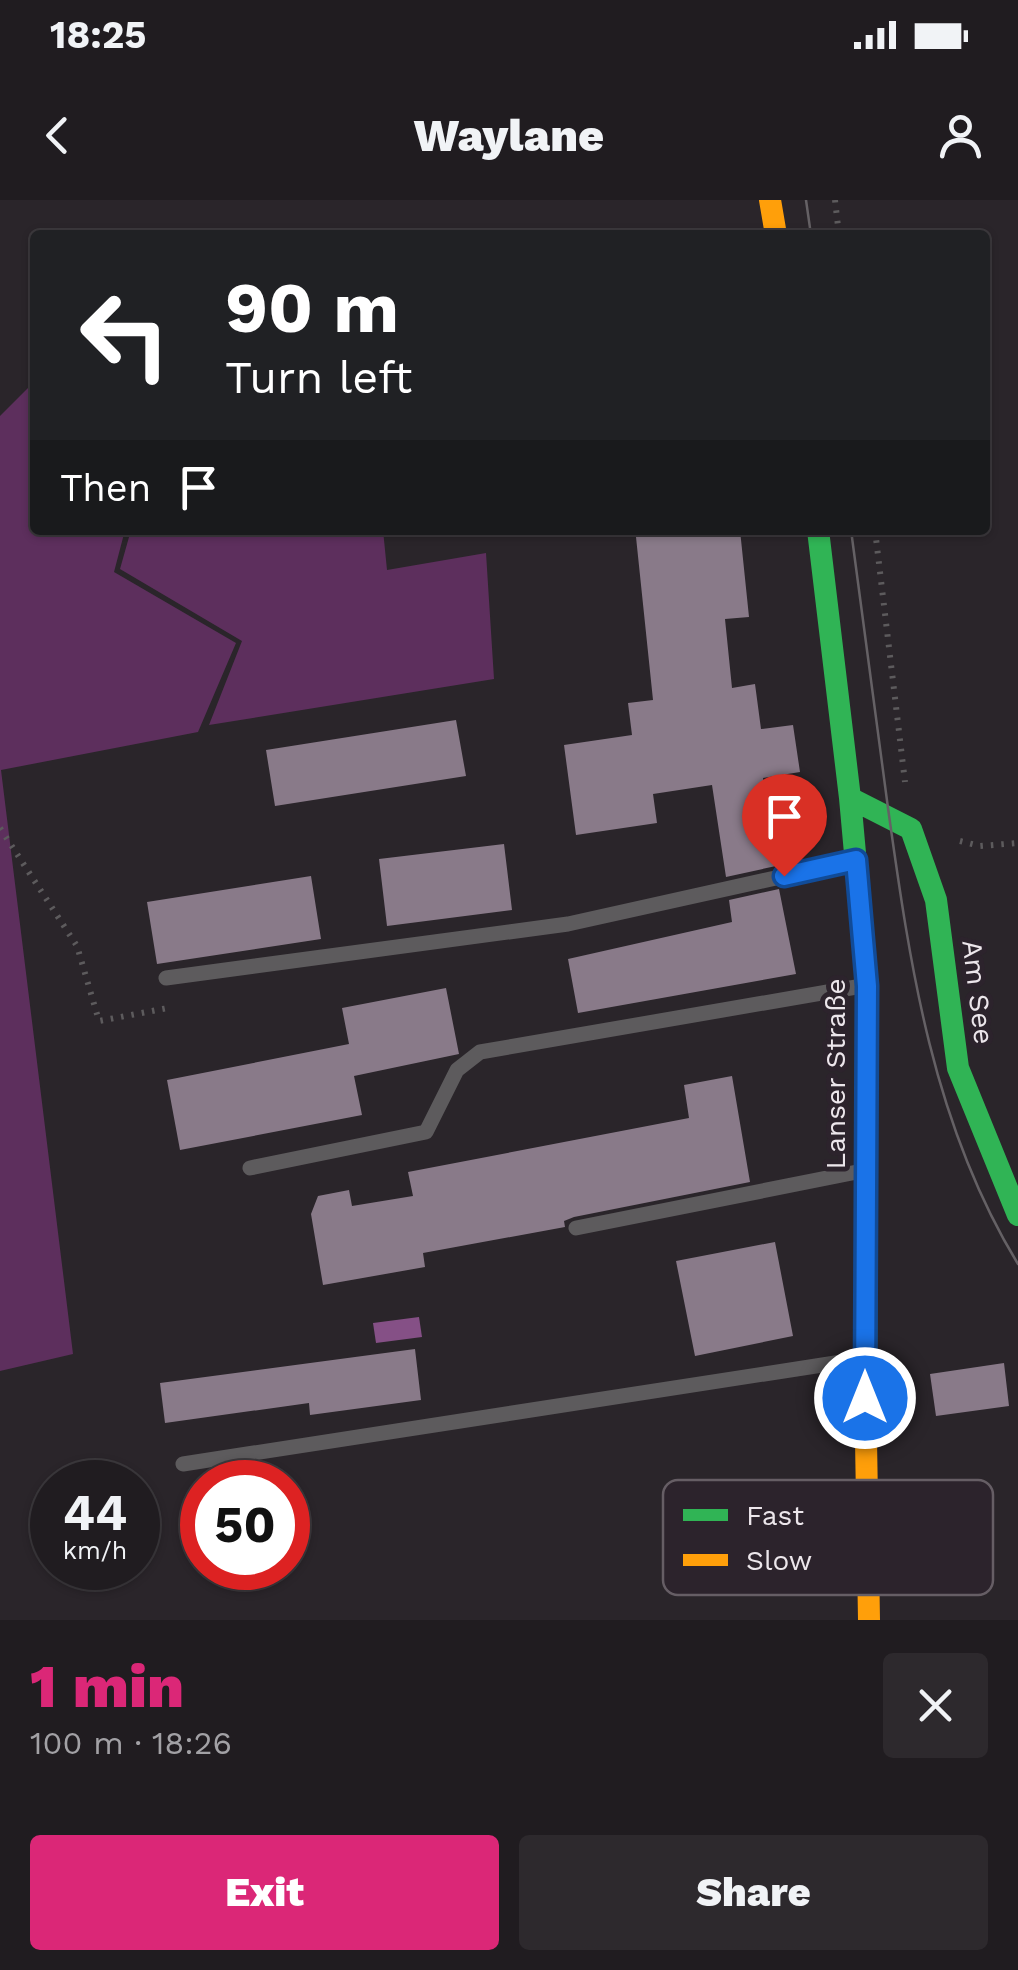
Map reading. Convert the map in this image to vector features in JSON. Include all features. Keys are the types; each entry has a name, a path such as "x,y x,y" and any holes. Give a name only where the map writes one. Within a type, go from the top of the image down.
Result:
{"main road":[{"path":"770,200 775,230"},
{"name":"Lanser Straße","path":"819,535 850,798 867,986 867,1480"},
{"path":"850,798 910,829"},
{"name":"Am See","path":"910,829 936,900 958,1068 1018,1216"},
{"name":"Lanser Straße","path":"869,1595 869,1620"}],"lane":[{"path":"166,978 568,924 856,860"},
{"path":"250,1168 426,1132 457,1070 480,1052 867,986"},
{"path":"576,1228 866,1170"},
{"path":"209,1460 865,1358"}],"path":[{"path":"835,200 838,230"},
{"path":"876,535 910,829 980,846 1018,843"},
{"path":"0,828 77,946 99,1021 183,1006"}],"shaded area":[{"path":"30,386 30,535 124,535 114,572 236,643 198,732 1,770 73,1354 0,1371 0,416"},
{"path":"130,535 384,535 387,570 486,553 494,679 209,725 242,641 120,569"},
{"path":"419,1317 422,1337 376,1343 373,1323"}],"building":[{"path":"741,535 749,617 725,619 732,688 755,684 761,729 793,725 800,772 763,778 776,866 726,877 712,785 653,794 657,823 576,835 564,745 632,735 628,703 653,700 636,537"},
{"path":"456,720 466,776 275,806 266,750"},
{"path":"504,844 512,910 387,926 379,859"},
{"path":"311,876 321,939 157,964 147,902"},
{"path":"779,889 796,974 578,1013 568,959 732,922 729,900"},
{"path":"446,988 459,1054 354,1076 362,1115 180,1150 167,1080 349,1044 342,1008"},
{"path":"732,1076 750,1182 574,1217 564,1221 565,1227 423,1253 425,1267 323,1285 311,1214 318,1196 349,1190 352,1206 413,1196 408,1172 689,1118 684,1085"},
{"path":"775,1242 793,1336 695,1356 676,1261"},
{"path":"415,1349 421,1400 310,1415 309,1403 165,1423 160,1383"},
{"path":"1004,1363 1009,1406 936,1416 930,1374"}],"tram line":[{"path":"806,200 810,230"},
{"path":"852,535 896,867 929,1043 965,1156 1018,1264"}],"traffic: fast":[{"path":"819,535 850,798 867,986 866,1440"},
{"path":"850,798 911,829 936,900 958,1068 1018,1215"}],"traffic: slow":[{"path":"770,200 775,230"},
{"path":"866,1440 867,1480"},
{"path":"869,1595 869,1620"}],"route":[{"path":"784,876 856,860 867,986 865,1398"}]}
